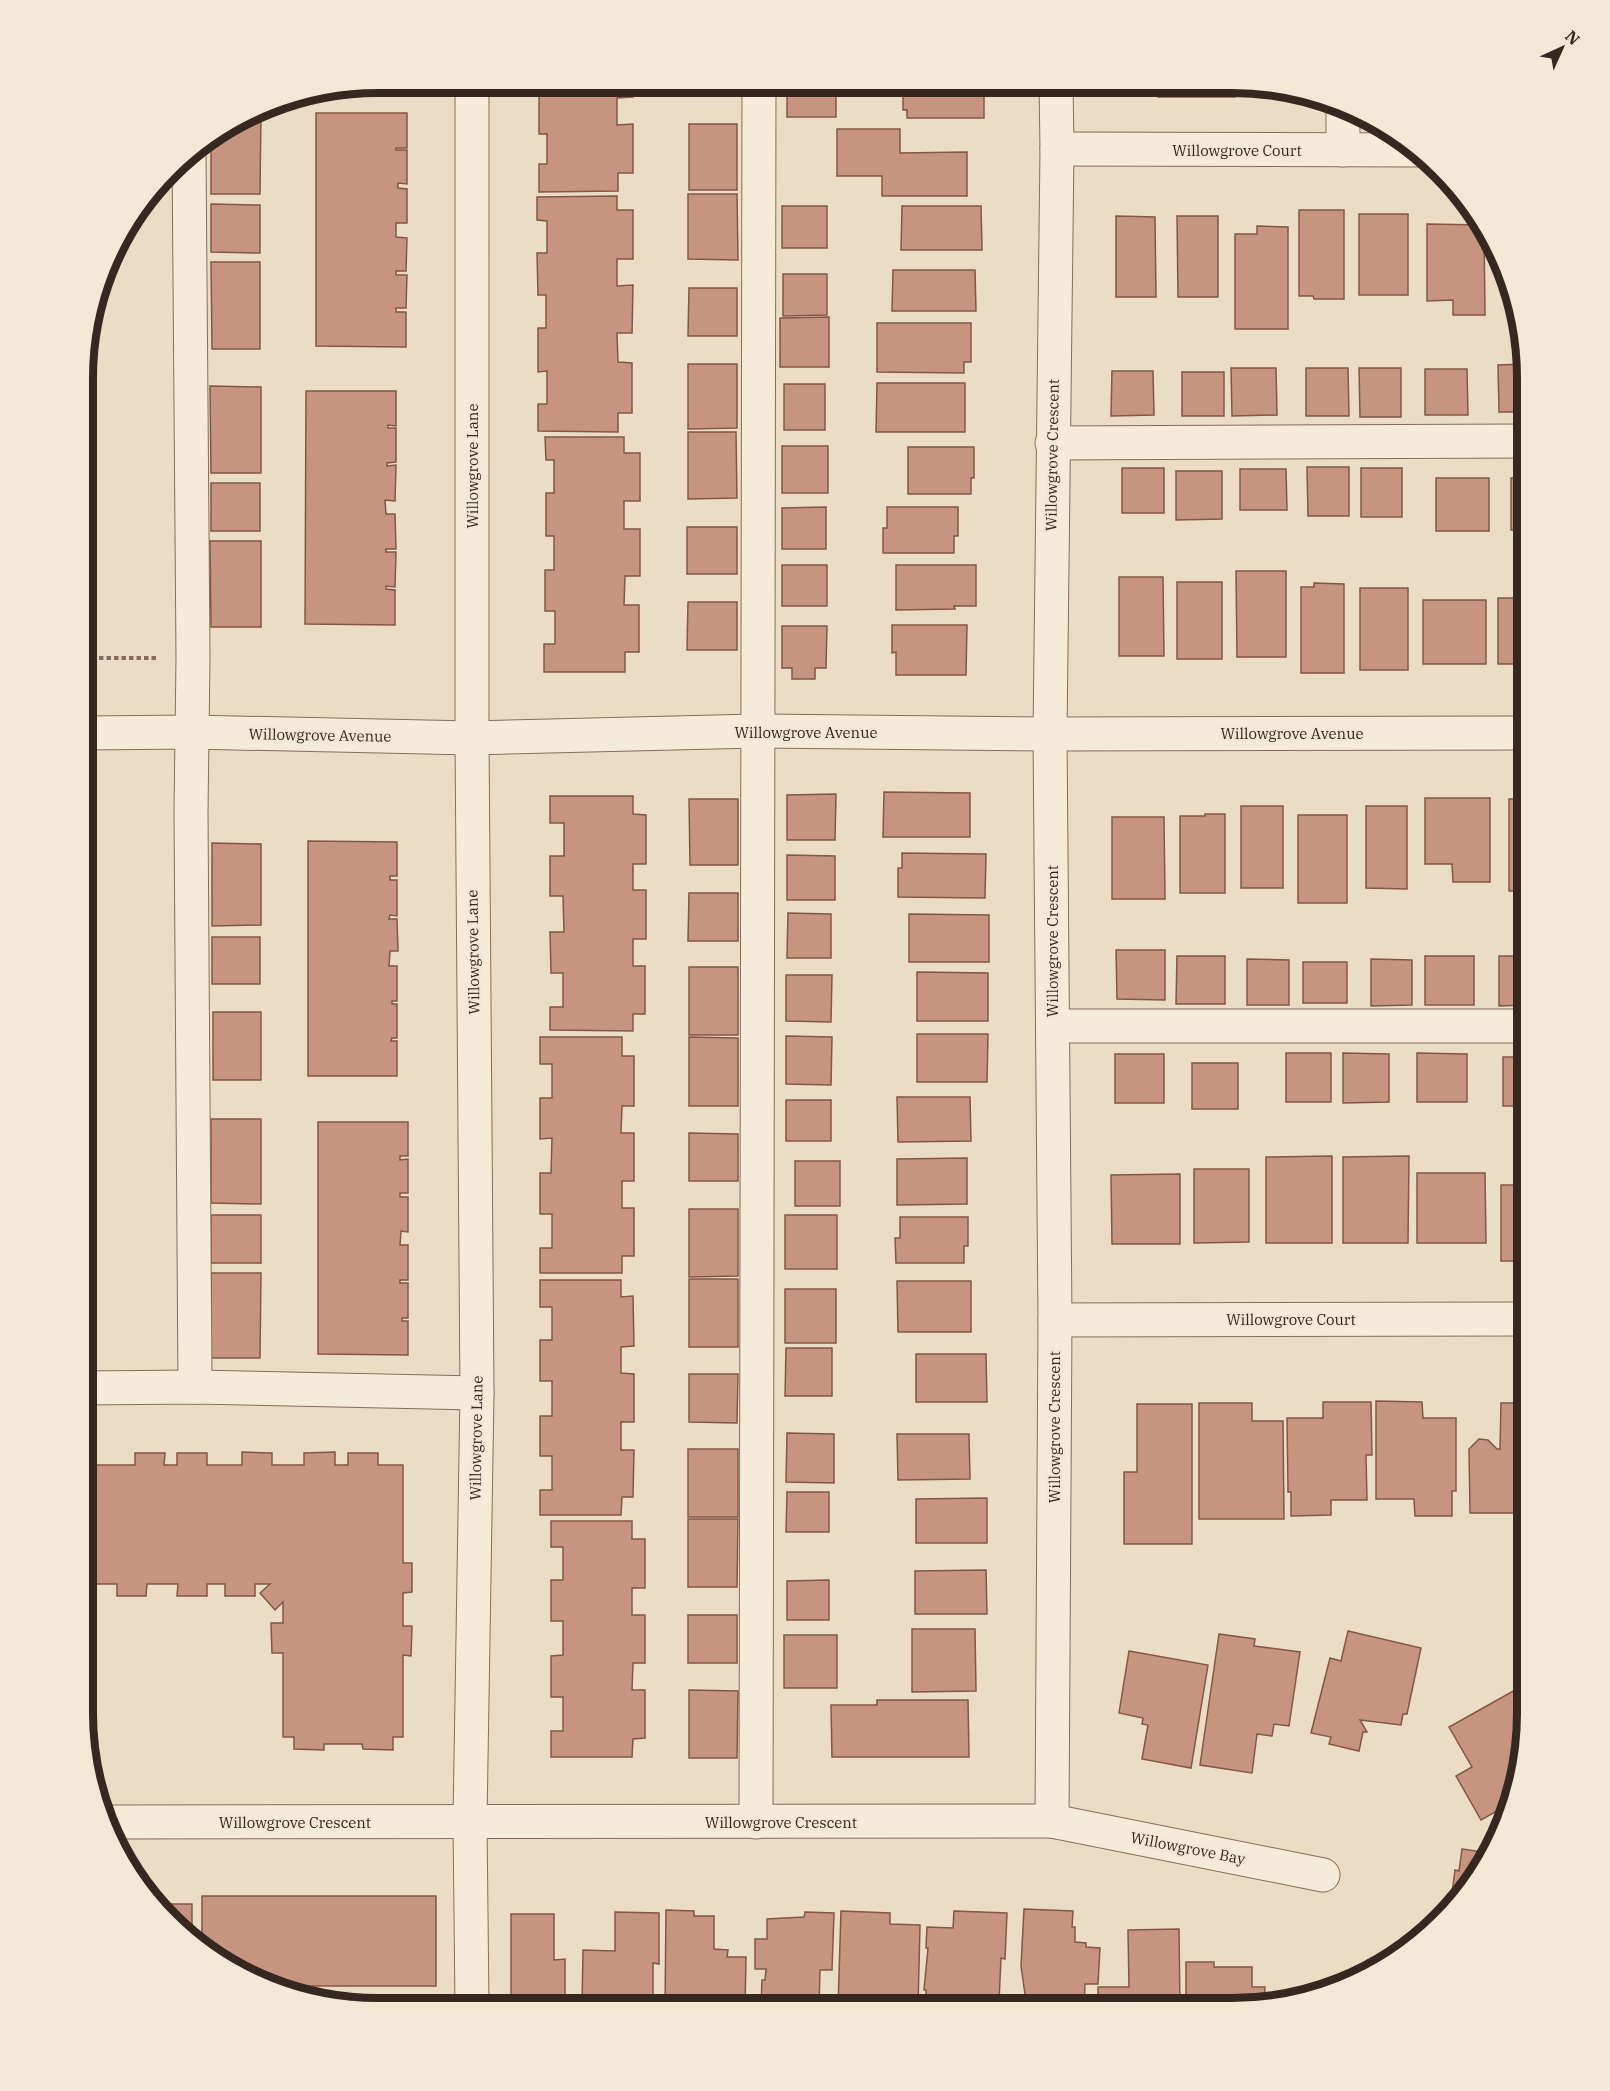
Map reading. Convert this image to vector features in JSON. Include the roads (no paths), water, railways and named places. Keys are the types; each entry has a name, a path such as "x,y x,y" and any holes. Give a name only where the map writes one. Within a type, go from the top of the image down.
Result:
{"street":[{"name":"Willowgrove Lane","path":"472,93 472,738 477,1393 470,1821 472,1998"},
{"path":"756,1822 759,93"},
{"name":"Willowgrove Crescent","path":"115,1822 1052,1821 1055,1320 1050,734 1056,93"},
{"path":"1343,116 1343,150"},
{"name":"Willowgrove Court","path":"1057,149 1403,150"},
{"path":"189,165 195,1388"},
{"path":"1052,443 1517,441"},
{"name":"Willowgrove Avenue","path":"93,733 191,732 472,738 757,731 1050,734 1517,733"},
{"path":"1053,1026 1517,1026"},
{"name":"Willowgrove Court","path":"1055,1320 1517,1319"},
{"path":"93,1388 477,1393"},
{"name":"Willowgrove Bay","path":"1052,1821 1323,1875"}]}
